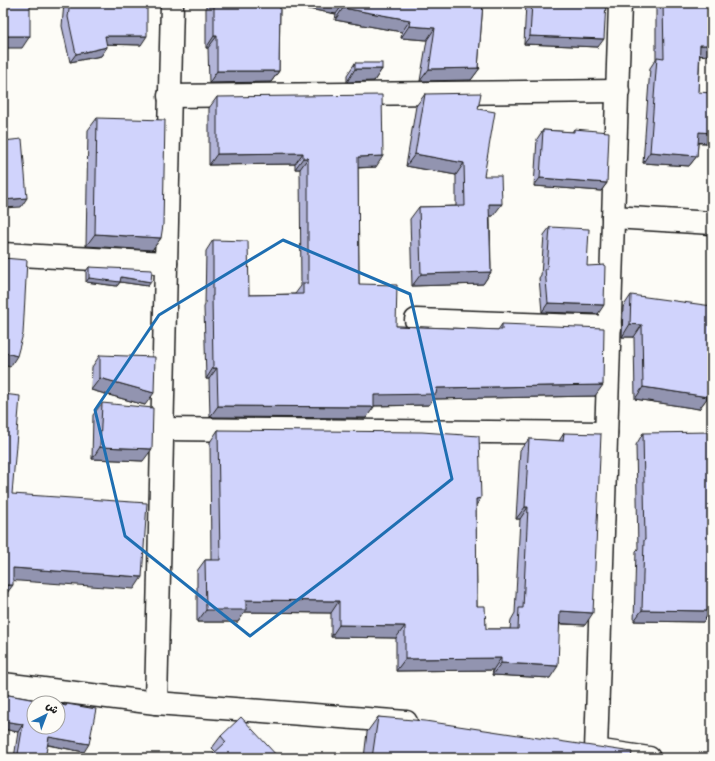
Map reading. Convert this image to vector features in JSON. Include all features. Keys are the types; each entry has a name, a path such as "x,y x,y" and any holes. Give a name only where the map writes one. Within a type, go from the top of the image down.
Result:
{"street":[{"path":"156,703 172,3"},
{"path":"620,3 606,433 588,749 649,758"},
{"path":"170,96 618,91"},
{"path":"613,217 712,223"},
{"path":"3,254 166,264"},
{"path":"416,320 610,327"},
{"path":"162,429 606,433"},
{"path":"3,684 156,703 424,724"}],"highlighted area":[{"path":"283,240 410,294 452,479 345,564 250,636 125,536 95,410 159,315"}],"building":[{"path":"3,3 30,3 30,36 3,36"},
{"path":"70,3 147,3 147,36 105,36 107,47 76,54 68,17"},
{"path":"214,3 280,3 279,71 217,71 217,36 214,36"},
{"path":"344,3 483,3 478,68 480,68 429,69 435,28 409,26 410,20 343,8"},
{"path":"532,3 606,3 604,39 530,36"},
{"path":"663,3 712,3 712,45 700,45 698,92 712,93 712,133 699,132 697,156 650,152 657,57 664,58"},
{"path":"355,63 382,63 382,69 355,69"},
{"path":"481,93 478,109 495,112 484,176 501,176 502,204 489,204 491,272 421,274 419,207 465,206 464,163 415,154 425,94"},
{"path":"382,95 383,156 358,157 359,284 397,285 396,326 502,330 502,324 604,328 603,385 437,388 436,394 374,395 374,407 218,406 217,368 213,368 213,240 248,241 249,295 303,294 303,283 308,283 308,158 303,158 303,153 217,154 217,97"},
{"path":"97,118 165,120 163,225 161,238 95,234"},
{"path":"574,129 609,132 607,183 540,178 543,130 574,132"},
{"path":"22,139 27,198 3,200 3,141"},
{"path":"550,227 589,229 587,266 605,265 604,305 548,303 545,269 547,269"},
{"path":"3,258 27,260 23,334 17,356 3,352"},
{"path":"89,267 152,270 151,282 121,277 120,282 89,278"},
{"path":"631,295 712,306 712,364 708,397 643,387 642,325 630,324"},
{"path":"100,355 155,357 154,393 100,378"},
{"path":"3,394 20,396 12,494 147,503 142,577 13,568 13,585 3,585"},
{"path":"102,403 153,408 152,449 100,447"},
{"path":"218,430 422,432 479,436 481,498 476,499 477,606 485,606 486,629 518,629 519,608 523,608 528,507 525,507 529,439 563,441 564,433 601,434 593,613 560,611 558,666 501,663 501,658 405,659 405,626 339,625 339,601 246,600 246,610 206,610 205,560 220,560"},
{"path":"712,432 711,611 642,610 645,540 643,433"},
{"path":"3,694 26,698 26,735 66,735 67,704 96,709 89,744 49,737 45,758 18,754 23,724 3,721"},
{"path":"241,717 279,758 209,758 226,742 221,736"},
{"path":"378,717 425,721 632,752 631,758 372,758"}]}
